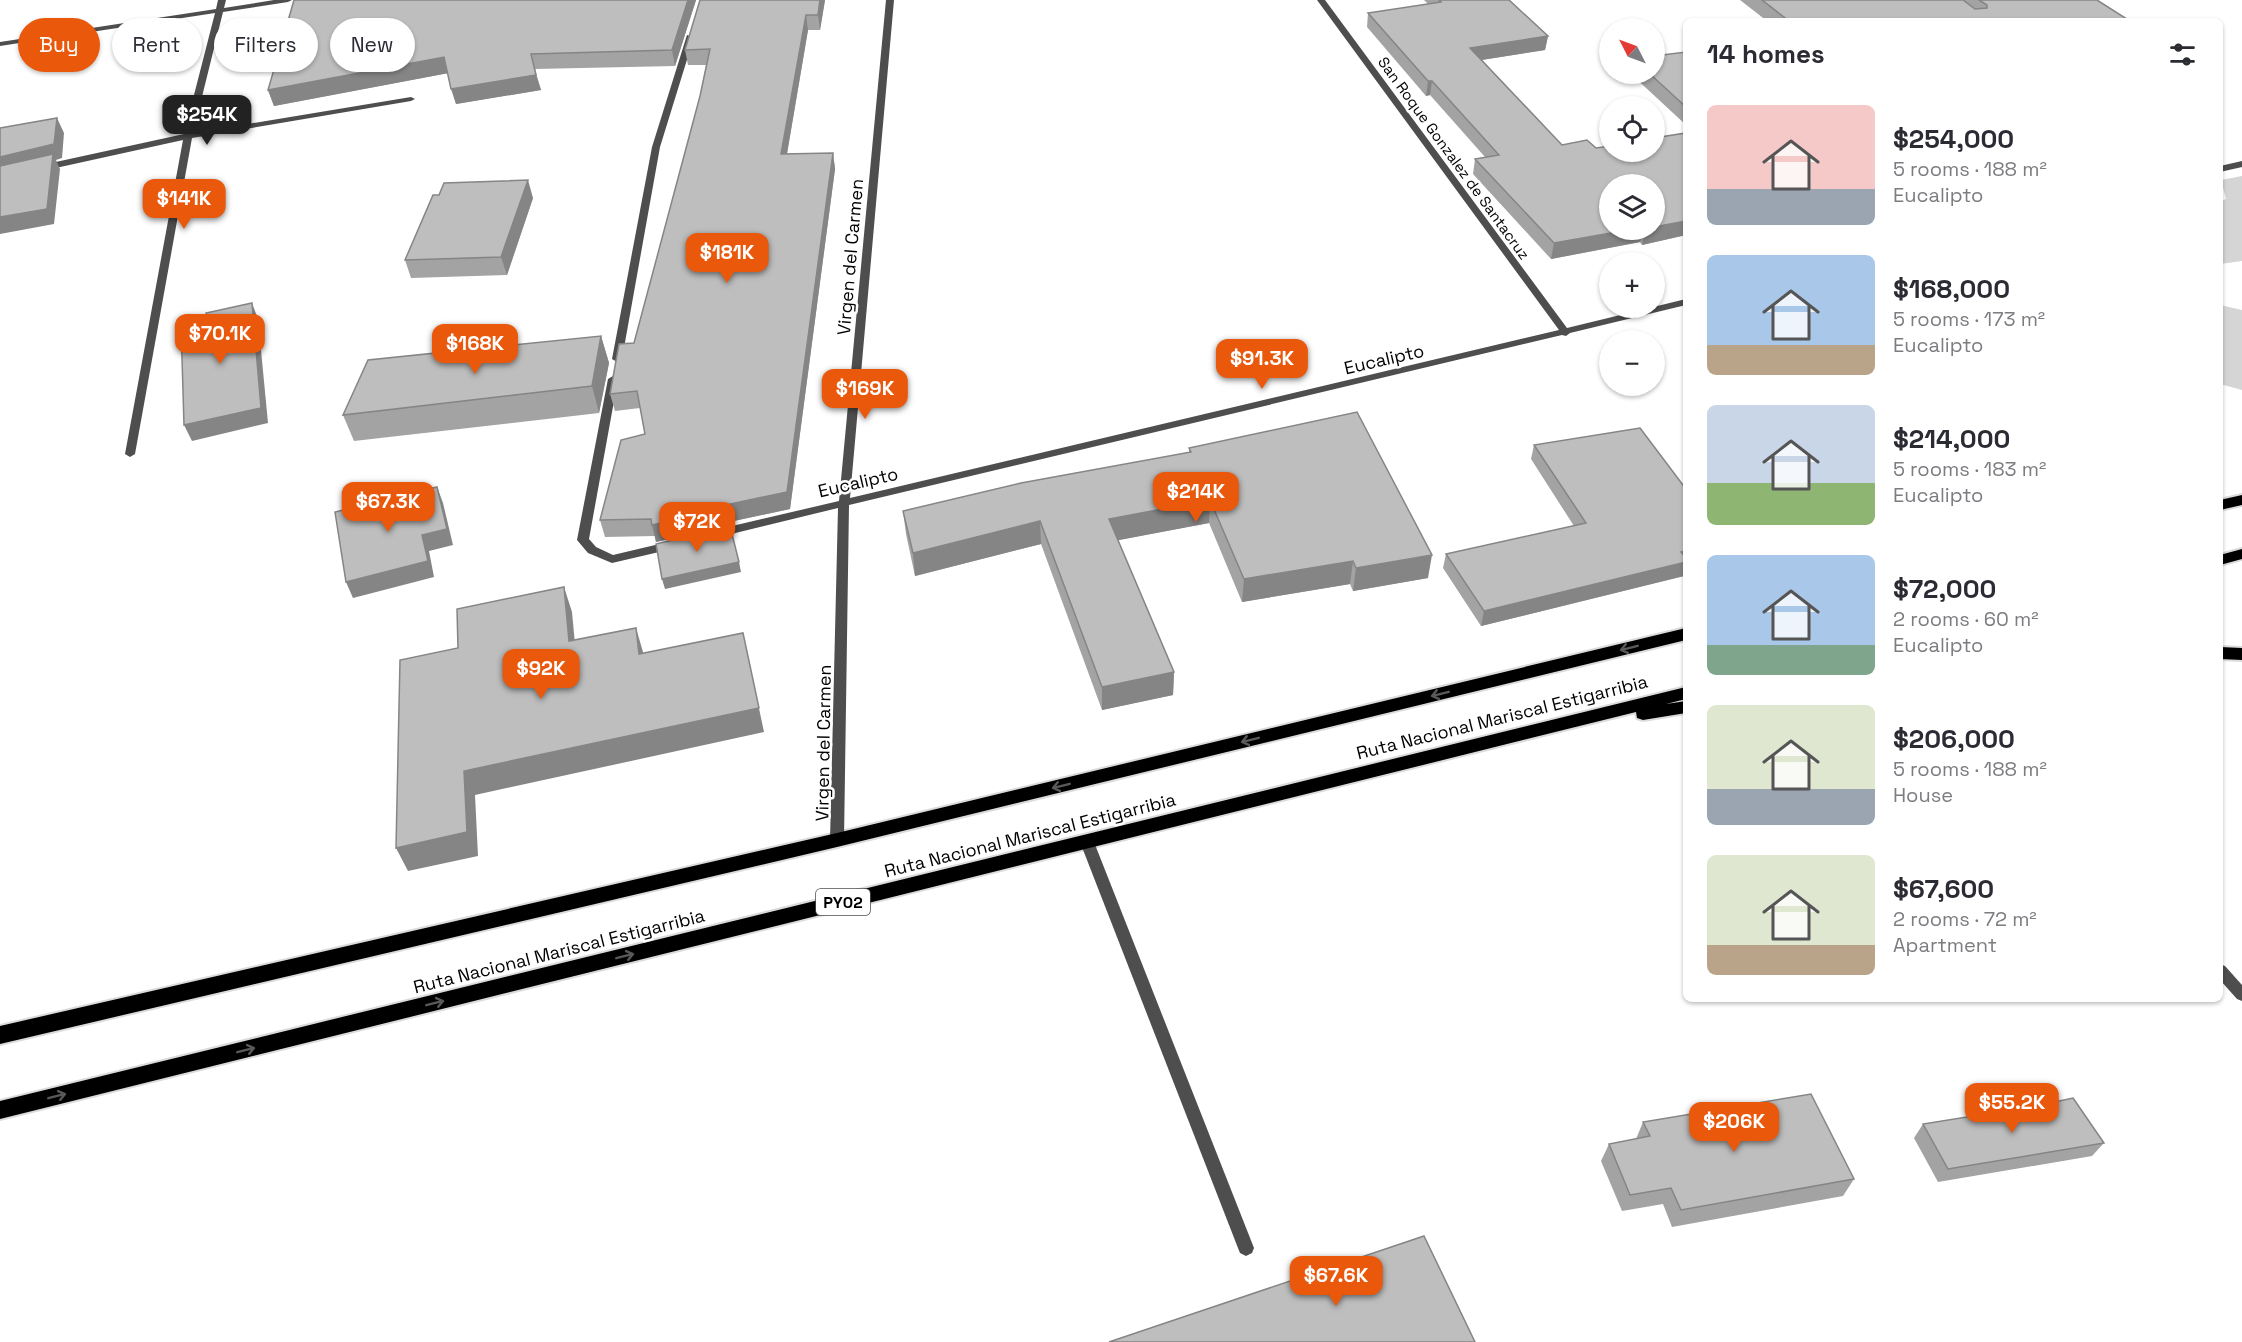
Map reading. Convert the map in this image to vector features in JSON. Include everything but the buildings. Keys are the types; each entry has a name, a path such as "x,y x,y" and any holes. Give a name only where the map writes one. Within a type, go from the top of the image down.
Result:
{"highway":[{"path":"2223,504 2242,500"},
{"path":"2223,559 2242,554"},
{"name":"Ruta Nacional Mariscal Estigarribia","path":"0,1035 837,840 1683,635"},
{"path":"2223,653 2242,654"},
{"name":"Ruta Nacional Mariscal Estigarribia","path":"0,1110 1683,694"},
{"path":"1532,732 1683,707"}],"street":[{"path":"130,454 188,136 222,0"},
{"path":"0,44 288,0"},
{"name":"Virgen del Carmen","path":"837,840 844,503 890,0"},
{"name":"San Roque Gonzalez de Santacruz","path":"1323,0 1566,333"},
{"path":"682,542 612,559 592,550 583,540 656,147 695,23"},
{"path":"33,170 188,136 411,99"},
{"path":"2223,168 2242,164"},
{"name":"Eucalipto","path":"705,537 1566,333 1683,303"},
{"path":"1087,842 1246,1248"},
{"path":"2223,973 2242,995"}],"shaded area":[{"path":"2242,176 2242,261 2223,264 2223,200 2226,199 2223,180"},
{"path":"2223,306 2242,310 2242,390 2223,385"}]}
